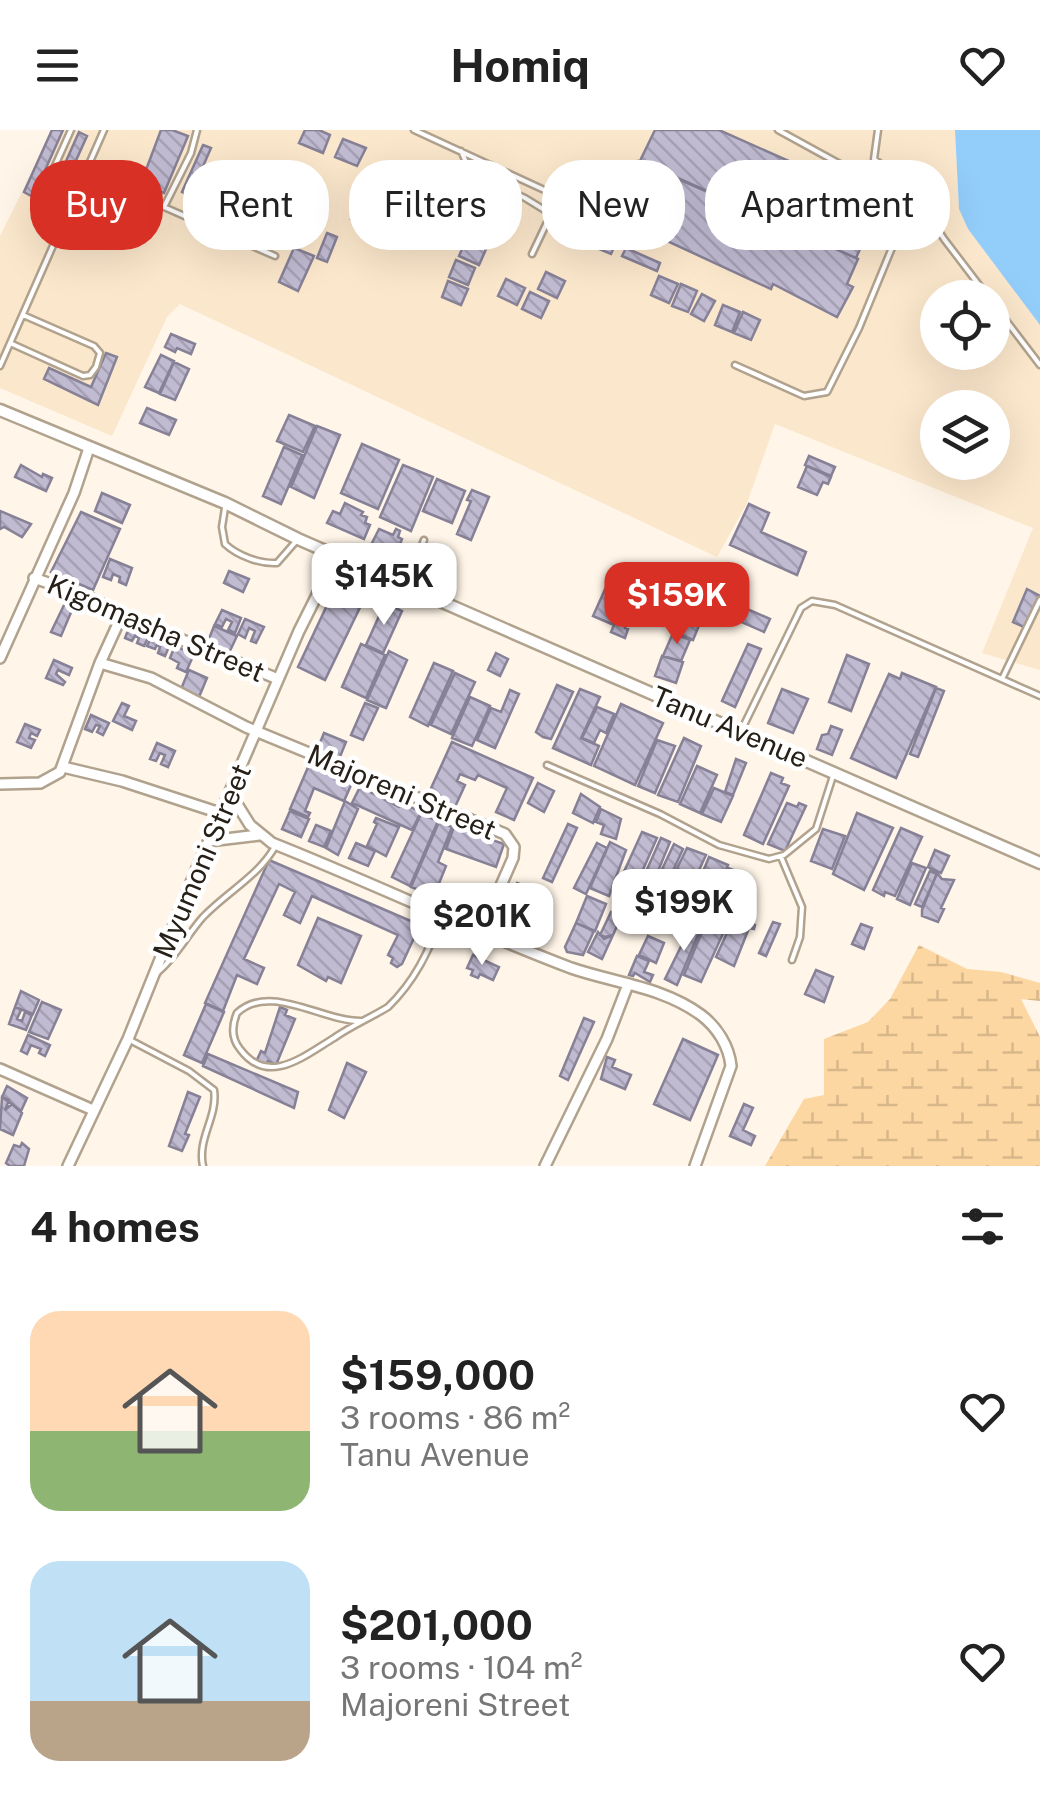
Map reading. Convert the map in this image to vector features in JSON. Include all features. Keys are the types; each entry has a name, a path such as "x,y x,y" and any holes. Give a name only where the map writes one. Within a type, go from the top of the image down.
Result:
{"street":[{"name":"Tanu Avenue","path":"0,410 226,503 333,554 1040,863"},
{"path":"0,658 74,492 89,448"},
{"name":"Myumoni Street","path":"68,1166 128,1040 220,814 333,554"},
{"name":"Kigomasha Street","path":"34,578 88,597 122,615 278,679"},
{"path":"0,784 40,782 57,775 63,767 100,663 122,615"},
{"path":"100,663 165,684 257,731"},
{"name":"Majoreni Street","path":"257,731 508,837 514,848 511,865 481,931"},
{"path":"63,767 220,814"},
{"path":"230,793 259,835 276,844 481,931 627,986 656,991 712,1024 729,1053 730,1075 694,1166"},
{"path":"210,841 259,835"},
{"path":"545,1166 607,1039 627,986"},
{"path":"0,1069 93,1110"}],"lane":[{"path":"59,160 71,130"},
{"path":"91,160 104,130"},
{"path":"197,130 191,153 164,207 275,256"},
{"path":"414,130 542,187"},
{"path":"778,130 832,160"},
{"path":"875,160 878,130"},
{"path":"460,150 472,173 542,208"},
{"path":"532,254 542,234"},
{"path":"950,245 976,280"},
{"path":"0,366 52,250"},
{"path":"735,364 792,393 812,396 827,392 891,250"},
{"path":"10,343 84,376 92,373 98,362 100,353 94,346 23,315"},
{"path":"1010,325 1040,365"},
{"path":"226,503 222,532 230,549 274,564 284,559 298,538"},
{"path":"406,585 424,540"},
{"path":"1002,680 1040,600"},
{"path":"740,733 801,608 812,601 835,605 1040,696"},
{"path":"547,765 660,814 719,845 769,859 780,857 816,829 834,772"},
{"path":"154,975 171,961 202,918 226,894 260,870 276,844"},
{"path":"780,857 802,907 800,937 792,960"},
{"path":"362,1021 286,1004 254,1002 237,1013 235,1043 251,1062 274,1068 294,1064 388,1007 422,967 443,916"},
{"path":"128,1040 189,1071 214,1090 214,1107 200,1147 203,1166"}],"shaded area":[{"path":"53,130 955,130 959,209 968,229 1006,280 920,280 920,370 1010,370 1010,285 1040,325 1040,670 982,653 1033,528 775,424 747,503 717,557 180,304 167,317 112,436 0,388 0,236 30,176 30,250 163,250 163,160 38,160"}],"green space":[{"path":"919,945 967,969 1001,972 1040,983 1040,1001 1021,999 1040,1037 1040,1166 765,1166 804,1099 824,1095 824,1039 868,1022 890,999"}],"water":[{"path":"955,130 1040,130 1040,325 968,229 959,209"}],"building":[{"path":"52,130 63,130 50,160 38,160"},
{"path":"161,130 188,136 164,193 163,160 150,160"},
{"path":"305,130 330,135 323,153 299,143"},
{"path":"655,130 719,130 786,160 705,160 705,190 685,181 685,160 640,160"},
{"path":"79,132 87,136 76,160 67,160"},
{"path":"343,139 366,148 360,160 349,163 335,157"},
{"path":"203,145 211,148 206,160 196,160"},
{"path":"685,182 705,191 705,250 838,250 858,259 847,284 853,287 837,317 773,284 771,289 685,249"},
{"path":"329,234 337,237 327,262 317,258 320,250 329,250"},
{"path":"293,250 314,256 298,291 279,282"},
{"path":"462,250 486,250 479,265 459,256"},
{"path":"625,250 631,250 660,263 657,271 622,256"},
{"path":"838,250 860,250 856,258"},
{"path":"456,260 475,268 468,285 449,277"},
{"path":"546,272 565,281 557,298 538,289"},
{"path":"659,276 678,284 669,303 651,295"},
{"path":"506,279 525,288 517,305 498,296"},
{"path":"448,281 468,289 461,305 442,297"},
{"path":"681,284 697,291 688,312 672,306"},
{"path":"530,292 549,301 541,318 522,309"},
{"path":"702,294 715,301 704,321 691,314"},
{"path":"723,305 740,312 732,332 715,325"},
{"path":"743,312 760,320 751,340 734,333"},
{"path":"171,334 195,344 191,354 165,347"},
{"path":"106,353 117,357 98,405 44,379 49,368 91,387"},
{"path":"161,355 174,361 159,393 145,387"},
{"path":"174,362 189,369 175,400 160,394"},
{"path":"147,408 176,420 169,435 140,423"},
{"path":"289,415 315,426 303,452 277,441"},
{"path":"317,426 340,435 314,498 291,487"},
{"path":"362,444 399,460 378,509 341,493"},
{"path":"284,447 302,455 281,504 263,496"},
{"path":"809,456 835,467 831,476 805,465"},
{"path":"21,465 52,478 46,491 15,477"},
{"path":"403,465 433,477 411,531 380,517"},
{"path":"807,466 831,477 828,484 823,482 817,495 798,487"},
{"path":"437,479 465,491 452,523 423,511"},
{"path":"472,490 489,497 471,540 457,534"},
{"path":"102,493 130,505 122,523 95,511"},
{"path":"345,503 367,517 365,523 370,525 364,539 327,523 333,511 340,514"},
{"path":"749,504 769,513 761,532 806,552 797,575 730,545"},
{"path":"0,511 31,524 22,537 4,527 0,529"},
{"path":"81,512 120,529 93,590 51,572"},
{"path":"379,529 393,535 396,529 400,531 398,537 402,539 396,553 372,543"},
{"path":"110,559 132,568 126,585 113,574 111,580 103,577"},
{"path":"615,567 646,580 625,628 625,638 611,632 614,625 593,616"},
{"path":"229,571 249,579 243,592 224,583"},
{"path":"337,584 365,597 325,680 298,667"},
{"path":"695,586 770,619 764,632 701,604 694,620 682,614"},
{"path":"1027,589 1040,596 1026,628 1013,622"},
{"path":"67,599 75,603 61,636 51,632"},
{"path":"385,603 402,611 383,653 366,645"},
{"path":"222,610 241,618 235,633 228,630 232,622 226,619 222,627 215,624"},
{"path":"681,615 700,623 693,640 674,632"},
{"path":"245,619 264,627 256,643 251,641 255,631 249,628 245,638 238,634"},
{"path":"130,625 150,634 144,646 137,643 139,638 135,636 132,641 125,638"},
{"path":"214,626 237,636 229,653 207,644"},
{"path":"673,633 690,640 681,661 663,656"},
{"path":"153,634 171,642 165,656 158,653 157,645 155,649 147,646"},
{"path":"361,644 385,655 366,698 342,687"},
{"path":"748,644 761,649 735,707 722,701"},
{"path":"175,646 194,654 186,672 170,658"},
{"path":"389,651 407,660 386,708 367,700"},
{"path":"496,653 508,659 500,676 488,670"},
{"path":"847,655 869,664 851,711 829,702"},
{"path":"662,656 683,662 676,683 655,676"},
{"path":"54,660 72,668 69,675 58,670 56,674 65,682 63,685 46,678"},
{"path":"434,663 453,671 428,726 410,717"},
{"path":"189,670 207,678 199,697 181,689"},
{"path":"455,673 475,682 451,734 431,725"},
{"path":"902,673 936,687 896,778 851,758 889,674 900,679"},
{"path":"557,685 573,692 551,739 536,732"},
{"path":"936,688 944,691 918,757 910,754"},
{"path":"580,689 600,697 581,738 599,746 591,765 553,748"},
{"path":"782,689 808,699 793,733 768,723"},
{"path":"510,690 519,694 495,748 477,740 491,708 501,712"},
{"path":"470,697 490,706 472,746 452,738"},
{"path":"122,703 129,706 124,716 136,721 132,730 113,721"},
{"path":"365,703 378,708 363,740 351,735"},
{"path":"621,704 663,723 635,785 594,766"},
{"path":"597,707 614,714 606,733 600,730 594,743 582,738"},
{"path":"91,715 109,723 103,735 97,732 100,726 96,725 92,732 85,729"},
{"path":"25,724 40,730 37,736 31,733 29,738 35,740 31,748 17,742"},
{"path":"831,726 842,730 832,755 817,749 822,735 828,734"},
{"path":"324,733 346,742 339,759 317,750"},
{"path":"684,738 701,746 678,802 658,795"},
{"path":"657,740 675,746 655,793 638,786"},
{"path":"452,742 533,778 514,820 496,812 507,788 478,775 475,780 460,774 457,781 465,785 455,807 427,797"},
{"path":"157,743 175,751 168,767 161,764 165,755 160,753 156,761 150,759"},
{"path":"736,759 746,763 733,795 725,792"},
{"path":"309,765 352,783 344,801 314,788 305,811 310,813 308,817 290,809"},
{"path":"697,766 717,775 700,813 680,804"},
{"path":"771,773 789,786 763,844 744,835"},
{"path":"538,783 554,791 544,812 528,803"},
{"path":"360,787 399,807 402,803 421,812 412,830 352,803"},
{"path":"714,788 733,796 721,822 702,814"},
{"path":"581,794 600,807 593,823 573,813"},
{"path":"345,801 358,809 338,855 326,848"},
{"path":"787,803 806,806 785,851 768,844"},
{"path":"601,809 621,819 616,839 601,834 604,825 596,822"},
{"path":"290,811 309,819 301,837 282,829"},
{"path":"857,813 893,828 864,890 833,874"},
{"path":"421,814 438,821 410,886 392,877"},
{"path":"376,818 399,827 386,856 367,846"},
{"path":"439,822 452,827 438,862 446,866 434,896 411,887"},
{"path":"568,824 577,828 552,882 543,878"},
{"path":"316,825 331,831 324,847 309,841"},
{"path":"454,827 504,844 496,867 446,849"},
{"path":"901,828 922,837 895,896 885,892 884,896 873,890"},
{"path":"823,829 845,836 832,869 811,861"},
{"path":"642,832 657,838 633,892 618,885"},
{"path":"661,838 670,842 647,898 636,894"},
{"path":"610,842 626,850 609,896 590,888"},
{"path":"356,843 375,851 368,866 349,858"},
{"path":"597,843 607,848 586,894 574,888"},
{"path":"674,844 683,849 666,886 656,882"},
{"path":"687,848 706,855 687,896 667,889"},
{"path":"935,850 949,856 941,873 928,867"},
{"path":"709,857 728,865 704,923 685,916"},
{"path":"269,860 420,925 402,964 397,967 388,955 398,935 312,896 300,923 284,915 295,892 279,884 244,959 264,968 257,984 237,975 223,1011 205,1003"},
{"path":"912,863 926,868 910,905 897,899"},
{"path":"728,868 748,876 730,915 713,908"},
{"path":"930,871 937,874 922,907 915,904"},
{"path":"937,873 942,879 954,880 938,922 922,916"},
{"path":"517,883 527,887 518,905 527,908 518,929 500,921"},
{"path":"676,892 692,896 684,914 670,906"},
{"path":"587,896 606,904 595,931 576,923"},
{"path":"712,908 731,916 701,982 684,975"},
{"path":"611,912 621,917 613,935 605,937 600,935"},
{"path":"736,913 755,925 754,929 749,928 734,966 716,957"},
{"path":"318,918 361,936 341,983 328,977 326,981 298,965"},
{"path":"694,920 703,923 677,985 665,979"},
{"path":"773,922 780,924 766,956 759,953"},
{"path":"576,923 594,931 583,955 567,952 565,947"},
{"path":"861,924 872,928 864,949 852,944"},
{"path":"598,932 604,939 613,935 602,959 588,952"},
{"path":"648,936 664,943 656,963 639,955"},
{"path":"473,955 499,967 493,980 471,975 473,970 467,968"},
{"path":"637,956 649,961 644,972 653,975 650,982 635,973 629,975"},
{"path":"816,970 833,977 824,1002 805,994"},
{"path":"21,991 39,1000 33,1014 15,1007"},
{"path":"42,1002 61,1010 48,1039 29,1032"},
{"path":"206,1004 224,1012 202,1063 184,1055"},
{"path":"15,1007 21,1010 17,1019 22,1021 25,1012 32,1015 26,1030 9,1024"},
{"path":"280,1007 287,1010 285,1015 295,1019 276,1065 256,1062 261,1051 265,1053"},
{"path":"584,1018 594,1022 568,1080 560,1076"},
{"path":"28,1035 50,1045 45,1056 39,1053 41,1049 31,1045 27,1054 21,1051"},
{"path":"683,1039 718,1055 690,1120 654,1104"},
{"path":"208,1054 298,1092 294,1108 203,1066"},
{"path":"607,1057 615,1060 612,1067 631,1075 625,1089 601,1079"},
{"path":"347,1063 366,1072 344,1118 329,1110"},
{"path":"7,1086 27,1098 21,1111 2,1097"},
{"path":"188,1092 200,1097 182,1151 169,1146"},
{"path":"2,1097 9,1100 5,1110 12,1104 22,1113 13,1135 0,1129"},
{"path":"744,1104 753,1108 743,1130 755,1136 751,1145 730,1136"},
{"path":"22,1143 29,1149 24,1166 10,1166 6,1163 14,1145 20,1147"}]}
